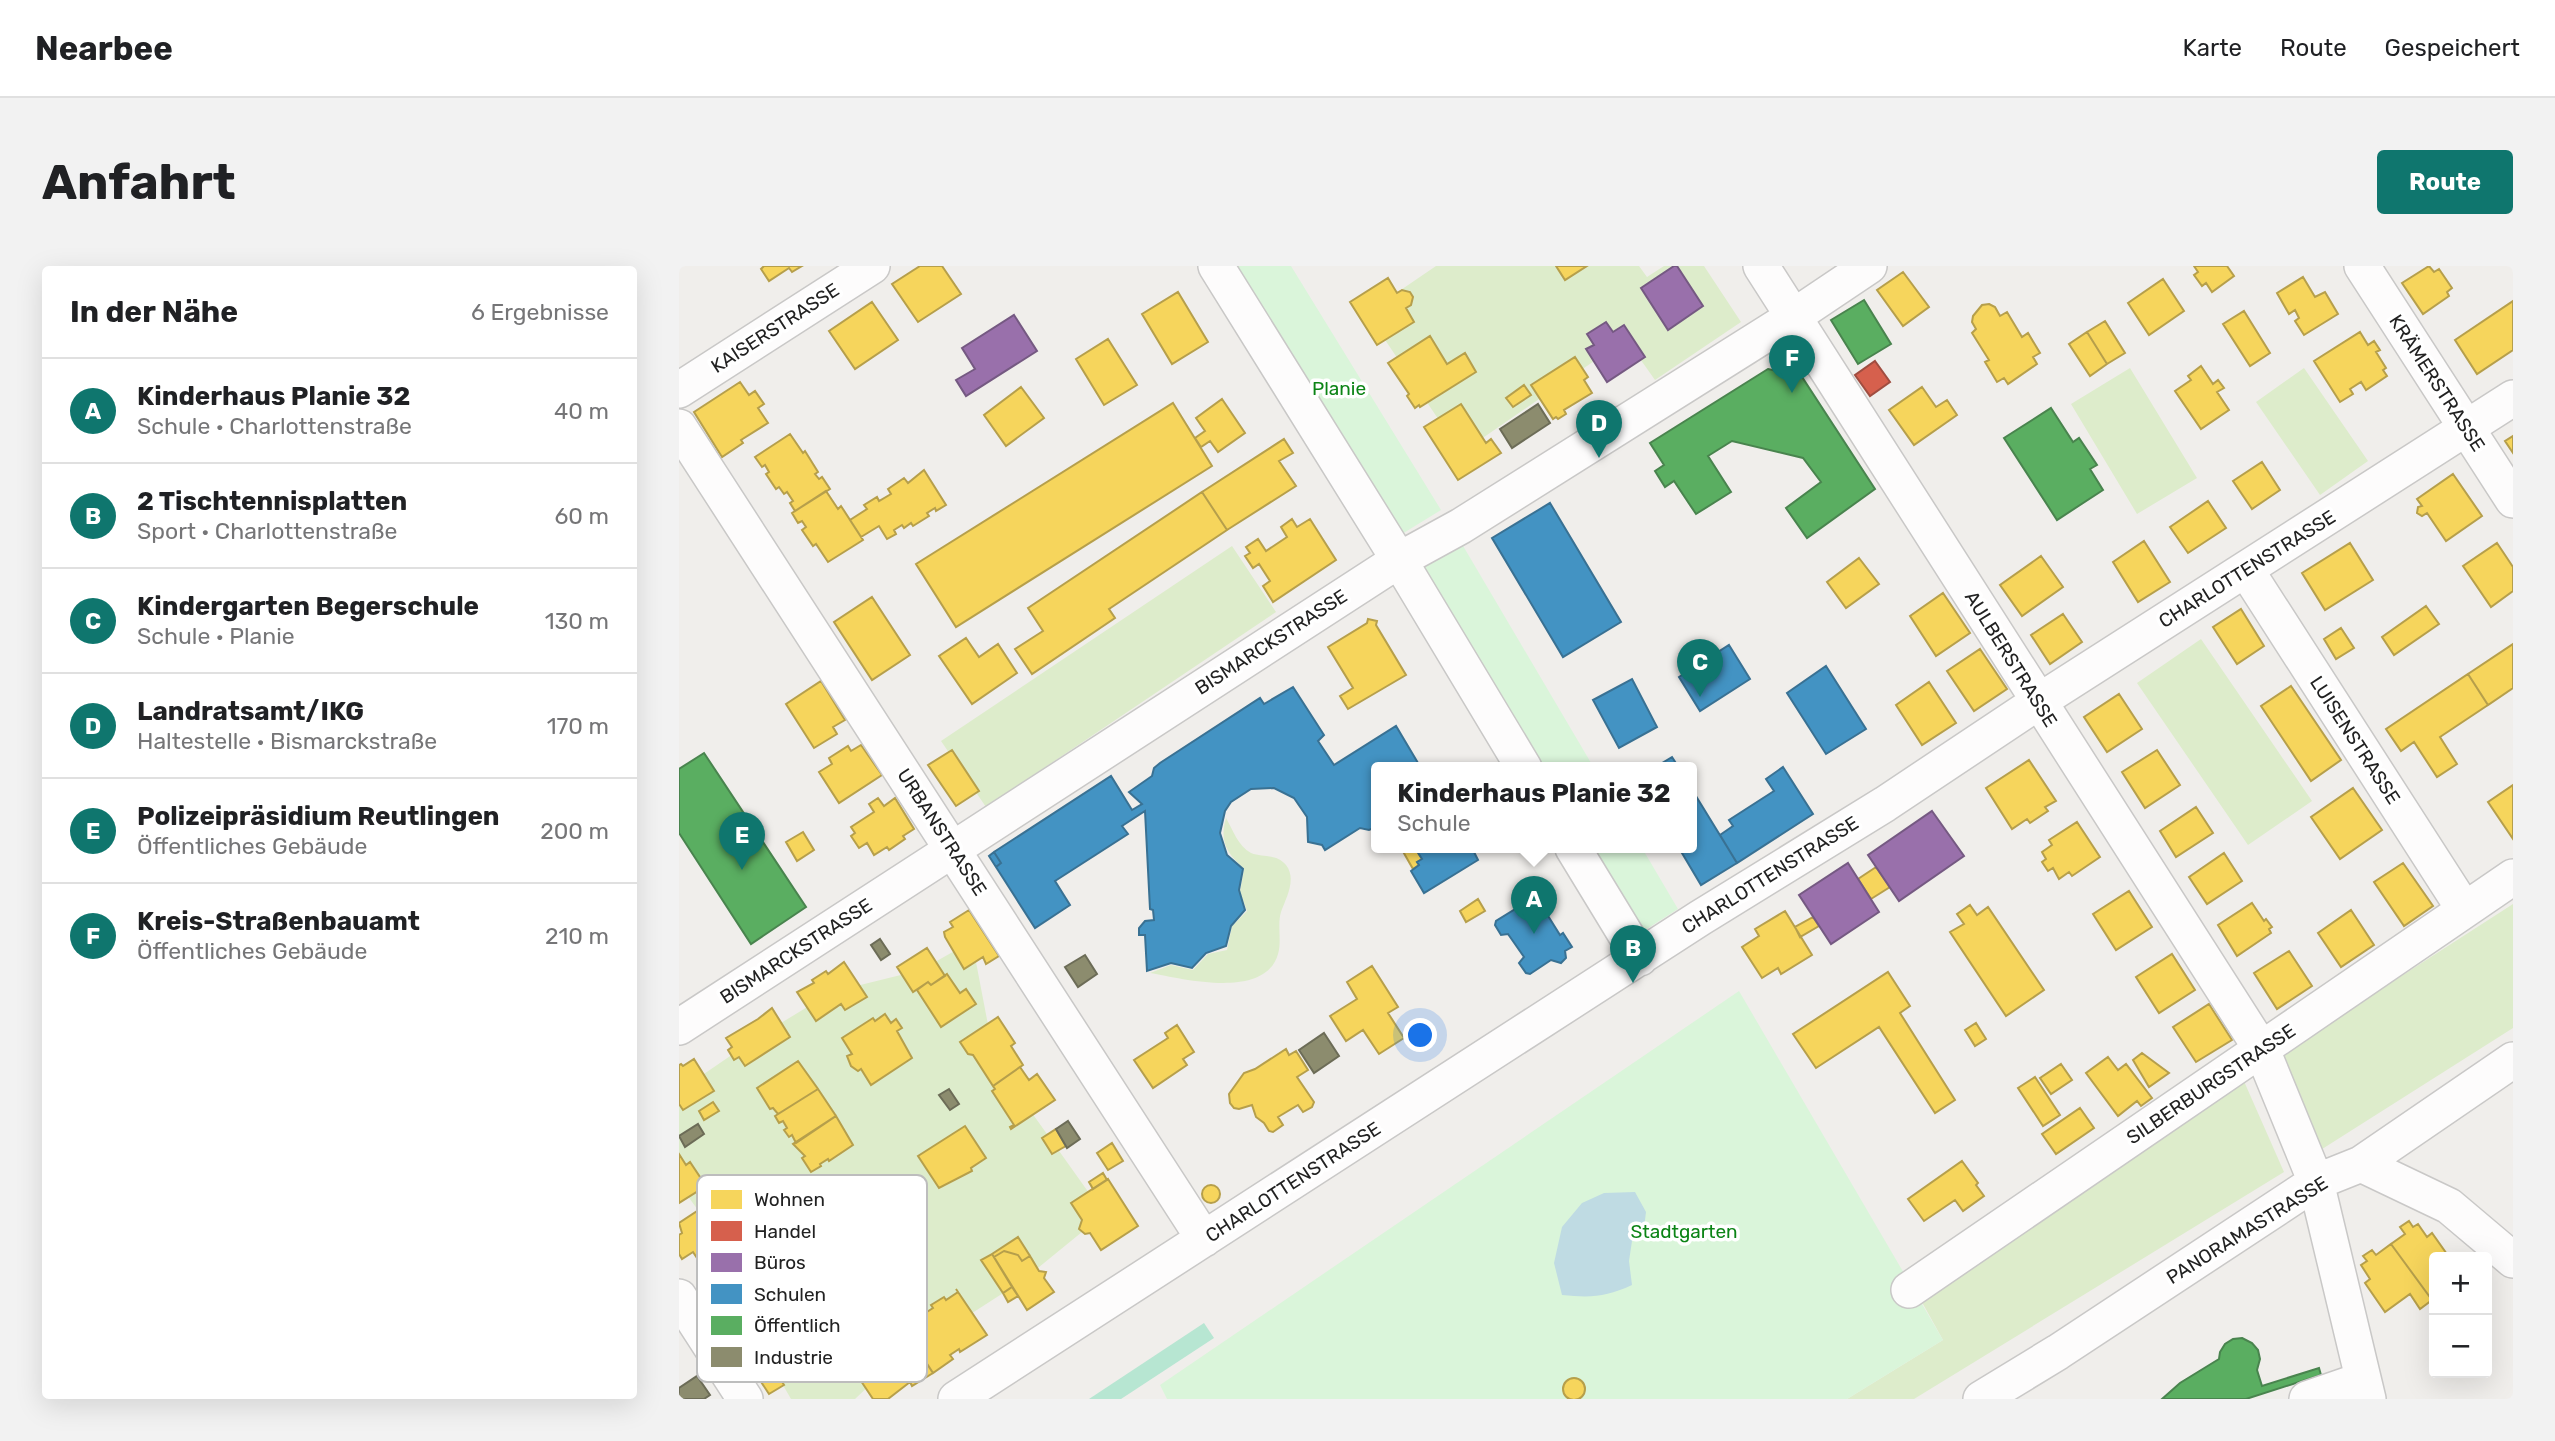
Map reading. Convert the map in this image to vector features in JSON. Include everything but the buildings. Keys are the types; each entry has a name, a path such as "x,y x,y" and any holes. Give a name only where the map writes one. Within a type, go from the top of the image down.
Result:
{"street":[{"name":"KAISERSTRASSE","path":"679,390 871,266"},
{"path":"1216,266 1399,560 1520,762"},
{"name":"AULBERSTRASSE","path":"1761,266 2262,1050 2315,1182 2365,1389"},
{"name":"BISMARCKSTRASSE","path":"679,1027 1399,560 1461,526 1793,317 1869,266"},
{"name":"KRÄMERSTRASSE","path":"2362,266 2513,500"},
{"name":"CHARLOTTENSTRASSE","path":"956,1399 1700,918 1885,804 2038,702 2513,398"},
{"name":"URBANSTRASSE","path":"679,427 1204,1238"},
{"name":"LUISENSTRASSE","path":"2246,570 2465,909"},
{"path":"1576,853 1640,958"},
{"name":"SILBERBURGSTRASSE","path":"1909,1290 2513,877"},
{"name":"PANORAMASTRASSE","path":"1981,1399 2058,1352 2315,1182 2361,1164 2513,1060"},
{"path":"2361,1164 2449,1206 2513,1260"},
{"path":"679,1297 697,1325"},
{"path":"734,1382 745,1399"},
{"path":"2307,1399 2365,1389"}],"green space":[{"name":"Planie","path":"1237,266 1291,266 1441,510 1402,534"},
{"path":"1436,266 1639,266 1647,277 1664,266 1704,266 1741,322 1655,380 1626,339 1461,453 1367,313"},
{"path":"2130,368 2197,478 2137,514 2071,404"},
{"path":"2304,368 2368,461 2320,495 2256,402"},
{"path":"1459,539 1590,762 1529,762 1417,568"},
{"path":"1232,546 1276,612 986,807 941,741"},
{"path":"2201,639 2312,801 2248,845 2137,683"},
{"path":"1226,818 1246,850 1278,859 1289,870 1291,882 1280,917 1278,954 1270,968 1257,977 1241,982 1202,982 1150,973 1171,965 1193,970 1208,954 1227,950 1232,926 1247,911 1240,892 1244,869 1233,858 1224,840"},
{"path":"1582,853 1645,853 1678,909 1631,939"},
{"path":"2513,904 2513,1028 2319,1151 2279,1055"},
{"path":"972,941 993,1051 1022,1099 1104,1214 1022,1281 927,1342 927,1175 697,1175 697,1209 679,1184 679,1091 758,1037 832,992 921,970"},
{"name":"Stadtgarten","path":"1739,991 1943,1340 1847,1399 1167,1399 1160,1385"},
{"path":"2243,1079 2284,1172 1914,1399 1847,1399 1943,1340 1918,1295"},
{"path":"1204,1323 1214,1338 1121,1399 1089,1399"},
{"path":"781,1382 873,1382 855,1399 791,1399"}],"water":[{"path":"1635,1192 1646,1212 1644,1228 1632,1241 1629,1261 1632,1285 1598,1296 1562,1295 1554,1263 1562,1227 1582,1203 1604,1193"}],"place":[{"name":"Kreis-Straßenbauamt","path":"1792,393"},
{"name":"Landratsamt/IKG","path":"1599,458"},
{"name":"Kindergarten Begerschule","path":"1700,697"},
{"name":"Polizeipräsidium Reutlingen","path":"742,870"},
{"name":"Kinderhaus Planie 32","path":"1534,934"},
{"name":"2 Tischtennisplatten","path":"1633,983"}]}
